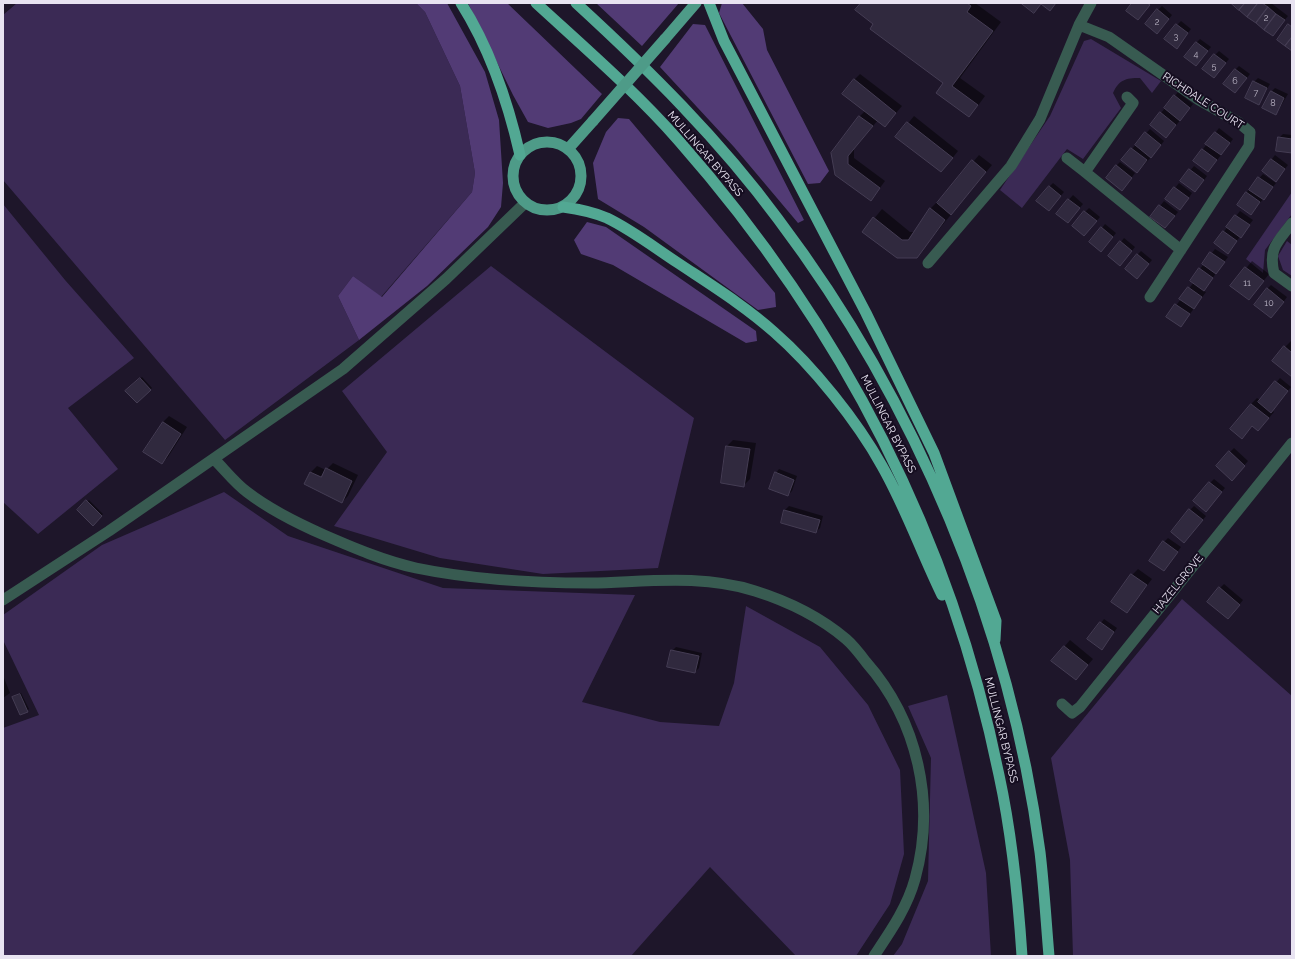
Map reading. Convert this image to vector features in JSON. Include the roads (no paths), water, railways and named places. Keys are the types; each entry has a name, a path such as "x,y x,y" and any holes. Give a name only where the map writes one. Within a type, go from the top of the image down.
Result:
{"highway":[{"path":"461,3 471,19 499,82 510,113 520,155"},
{"name":"MULLINGAR BYPASS","path":"536,3 604,65 678,139 742,216 794,288 838,357 880,434 920,519 963,637 983,705 1000,776 1013,854 1022,956"},
{"name":"MULLINGAR BYPASS","path":"576,3 623,46 681,103 737,167 779,220 832,297 872,362 902,417 938,493 965,561 994,644 1022,755 1034,817 1040,852 1049,956"},
{"path":"709,3 724,41 858,299 934,453 996,621 994,644"},
{"path":"563,207 590,212 606,218 708,282 774,332 806,364 842,408 881,465 903,506 930,570 963,637"}],"main road":[{"path":"568,149 696,3"},
{"path":"548,142 559,144 568,149 576,158 580,168 581,179 575,195 563,207 553,210 543,210 525,203 517,194 513,184 512,174 514,163 520,155 528,147 538,143 548,142"}],"street":[{"path":"928,263 1011,166 1040,119 1079,25 1091,3"},
{"name":"RICHDALE COURT","path":"1079,25 1109,37 1199,100 1238,122 1250,132 1249,146 1150,297"},
{"path":"1084,172 1133,103 1127,97"},
{"path":"1067,158 1181,250"},
{"path":"3,600 214,460 349,364 446,279 525,203"},
{"path":"1292,223 1274,248 1271,259 1274,273 1292,286"},
{"name":"HAZELGROVE","path":"1062,704 1072,713 1080,707 1292,443"},
{"path":"214,460 248,492 300,524 366,553 415,568 514,582 592,583 671,579 699,580 754,590 804,611 827,624 848,641 883,680 897,703 916,751 921,777 924,828 915,879 895,925 874,956"}]}
